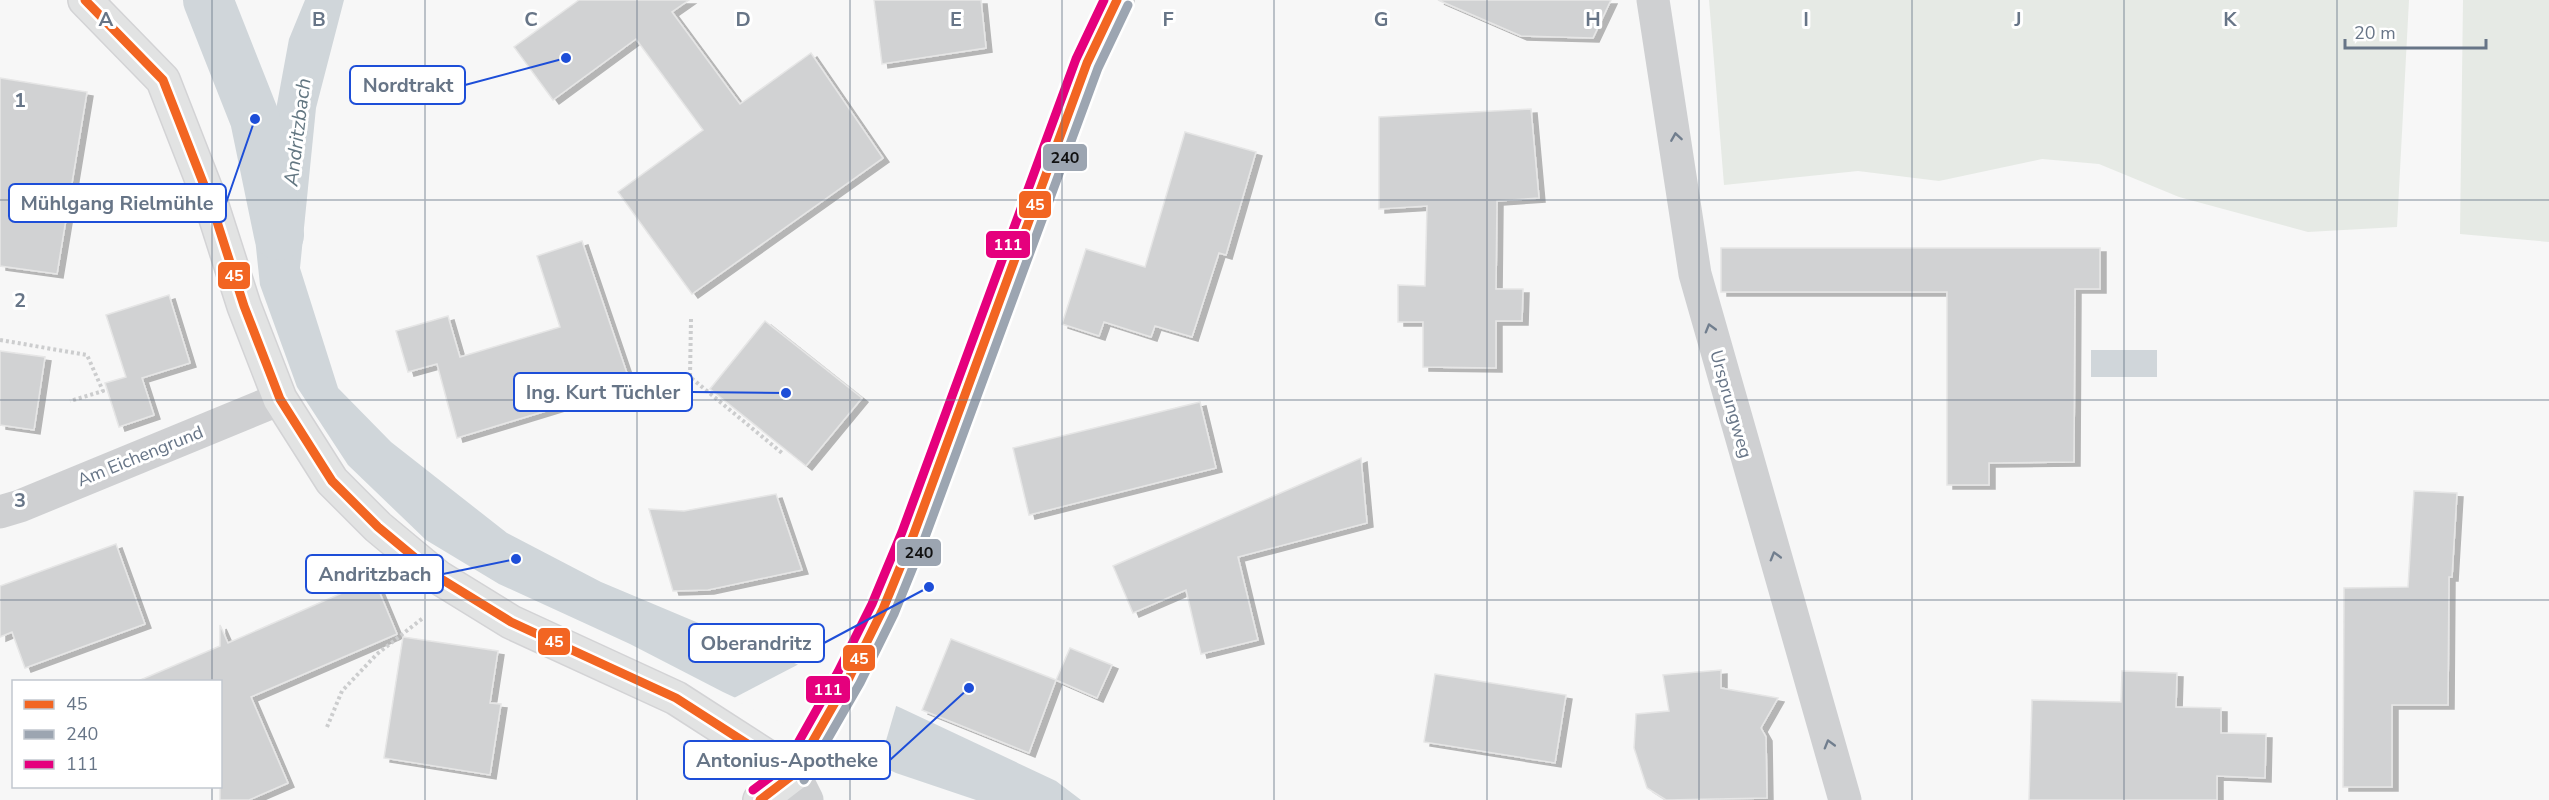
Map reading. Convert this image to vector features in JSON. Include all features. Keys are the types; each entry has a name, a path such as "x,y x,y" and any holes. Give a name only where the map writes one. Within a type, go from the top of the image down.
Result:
{"main road":[{"path":"85,0 164,80 211,203 244,306 280,399 332,481 378,527 438,577 511,622 676,698 801,787"},
{"path":"801,787 812,742 849,678 883,609 914,536 1087,63 1117,0"},
{"path":"760,800 801,787"}],"street":[{"name":"Ursprungweg","path":"1653,0 1695,274 1845,800"},
{"name":"Am Eichengrund","path":"0,512 280,399"}],"path":[{"path":"691,319 690,377 782,453"},
{"path":"0,340 87,355 103,391 70,401"},
{"path":"327,727 342,691 377,654 423,618"}],"shaded area":[{"path":"1709,0 2409,0 2397,227 2308,232 2179,197 2099,164 2042,159 1939,181 1858,171 1724,185"},
{"path":"2463,0 2549,0 2549,242 2460,234"}],"water":[{"path":"305,0 344,0 316,108 300,268 338,388 391,442 507,533 601,582 901,708 1056,781 1081,800 976,800 896,773 723,692 630,644 499,584 426,540 348,465 297,387 260,285 254,229 289,39"},
{"path":"2091,350 2157,350 2157,377 2091,377"}],"pier":[{"path":"801,663 897,703 878,768 732,699"}],"building":[{"path":"579,0 689,0 672,12 740,104 811,53 883,158 692,294 618,192 703,130 636,39 553,100 514,47"},
{"path":"874,0 981,0 986,48 882,64"},
{"path":"1438,0 1611,0 1593,38 1521,36"},
{"path":"0,78 87,92 57,274 0,266"},
{"path":"1531,109 1539,198 1497,201 1496,289 1523,289 1522,321 1496,321 1496,368 1423,367 1423,322 1398,322 1398,285 1425,286 1427,206 1379,209 1379,117"},
{"path":"1185,132 1256,152 1226,255 1219,253 1192,337 1155,326 1151,337 1104,322 1099,336 1062,324 1086,249 1145,267"},
{"path":"582,241 631,385 457,438 437,364 408,372 396,331 448,316 460,357 560,327 537,256"},
{"path":"1721,248 2100,248 2100,289 2075,289 2074,462 1989,463 1989,485 1947,485 1947,292 1721,292"},
{"path":"169,295 190,363 142,378 154,415 119,427 105,383 126,377 106,315"},
{"path":"765,321 862,398 806,466 710,389"},
{"path":"0,351 45,357 34,430 0,425"},
{"path":"1200,402 1216,468 1029,515 1013,448"},
{"path":"1361,458 1367,523 1238,557 1258,640 1201,654 1186,590 1133,613 1113,566"},
{"path":"2414,491 2457,493 2452,577 2449,577 2448,705 2392,705 2392,787 2343,787 2344,588 2408,587"},
{"path":"776,494 802,570 708,590 673,591 649,509 684,511"},
{"path":"116,544 145,624 25,668 12,632 0,637 0,586"},
{"path":"374,579 397,634 251,697 288,783 249,800 220,800 222,680 140,680 220,646 220,625 228,643"},
{"path":"403,637 498,651 490,703 501,704 490,775 384,758"},
{"path":"951,639 1056,680 1029,753 922,710"},
{"path":"1070,648 1112,665 1097,698 1056,680"},
{"path":"1721,670 1721,688 1778,698 1761,728 1766,737 1767,798 1666,800 1647,788 1634,748 1636,714 1669,711 1663,675"},
{"path":"2122,671 2177,673 2176,707 2221,708 2221,733 2266,734 2265,778 2217,776 2217,800 2029,800 2032,700 2121,702"},
{"path":"1435,674 1566,695 1555,763 1424,742"}],"waterway":[{"path":"208,0 255,119 279,235"}],"transit line":[{"name":"45","path":"85,0 163,80 211,203 244,306 280,399 332,481 378,527 438,577 511,622 676,698 794,774"},
{"name":"111","path":"753,790 785,766 838,672 872,604 902,532 1076,59 1104,0"},
{"name":"45","path":"760,800 794,774 849,678 883,609 913,536 1087,63 1117,0"},
{"name":"240","path":"804,780 860,683 894,614 924,540 1098,68 1128,5"}],"place":[{"name":"Nordtrakt","path":"566,58"},
{"name":"Mühlgang Rielmühle","path":"255,119"},
{"name":"Ing. Kurt Tüchler","path":"786,393"},
{"name":"Andritzbach","path":"516,559"},
{"name":"Oberandritz","path":"929,587"},
{"name":"Antonius-Apotheke","path":"969,688"}]}
